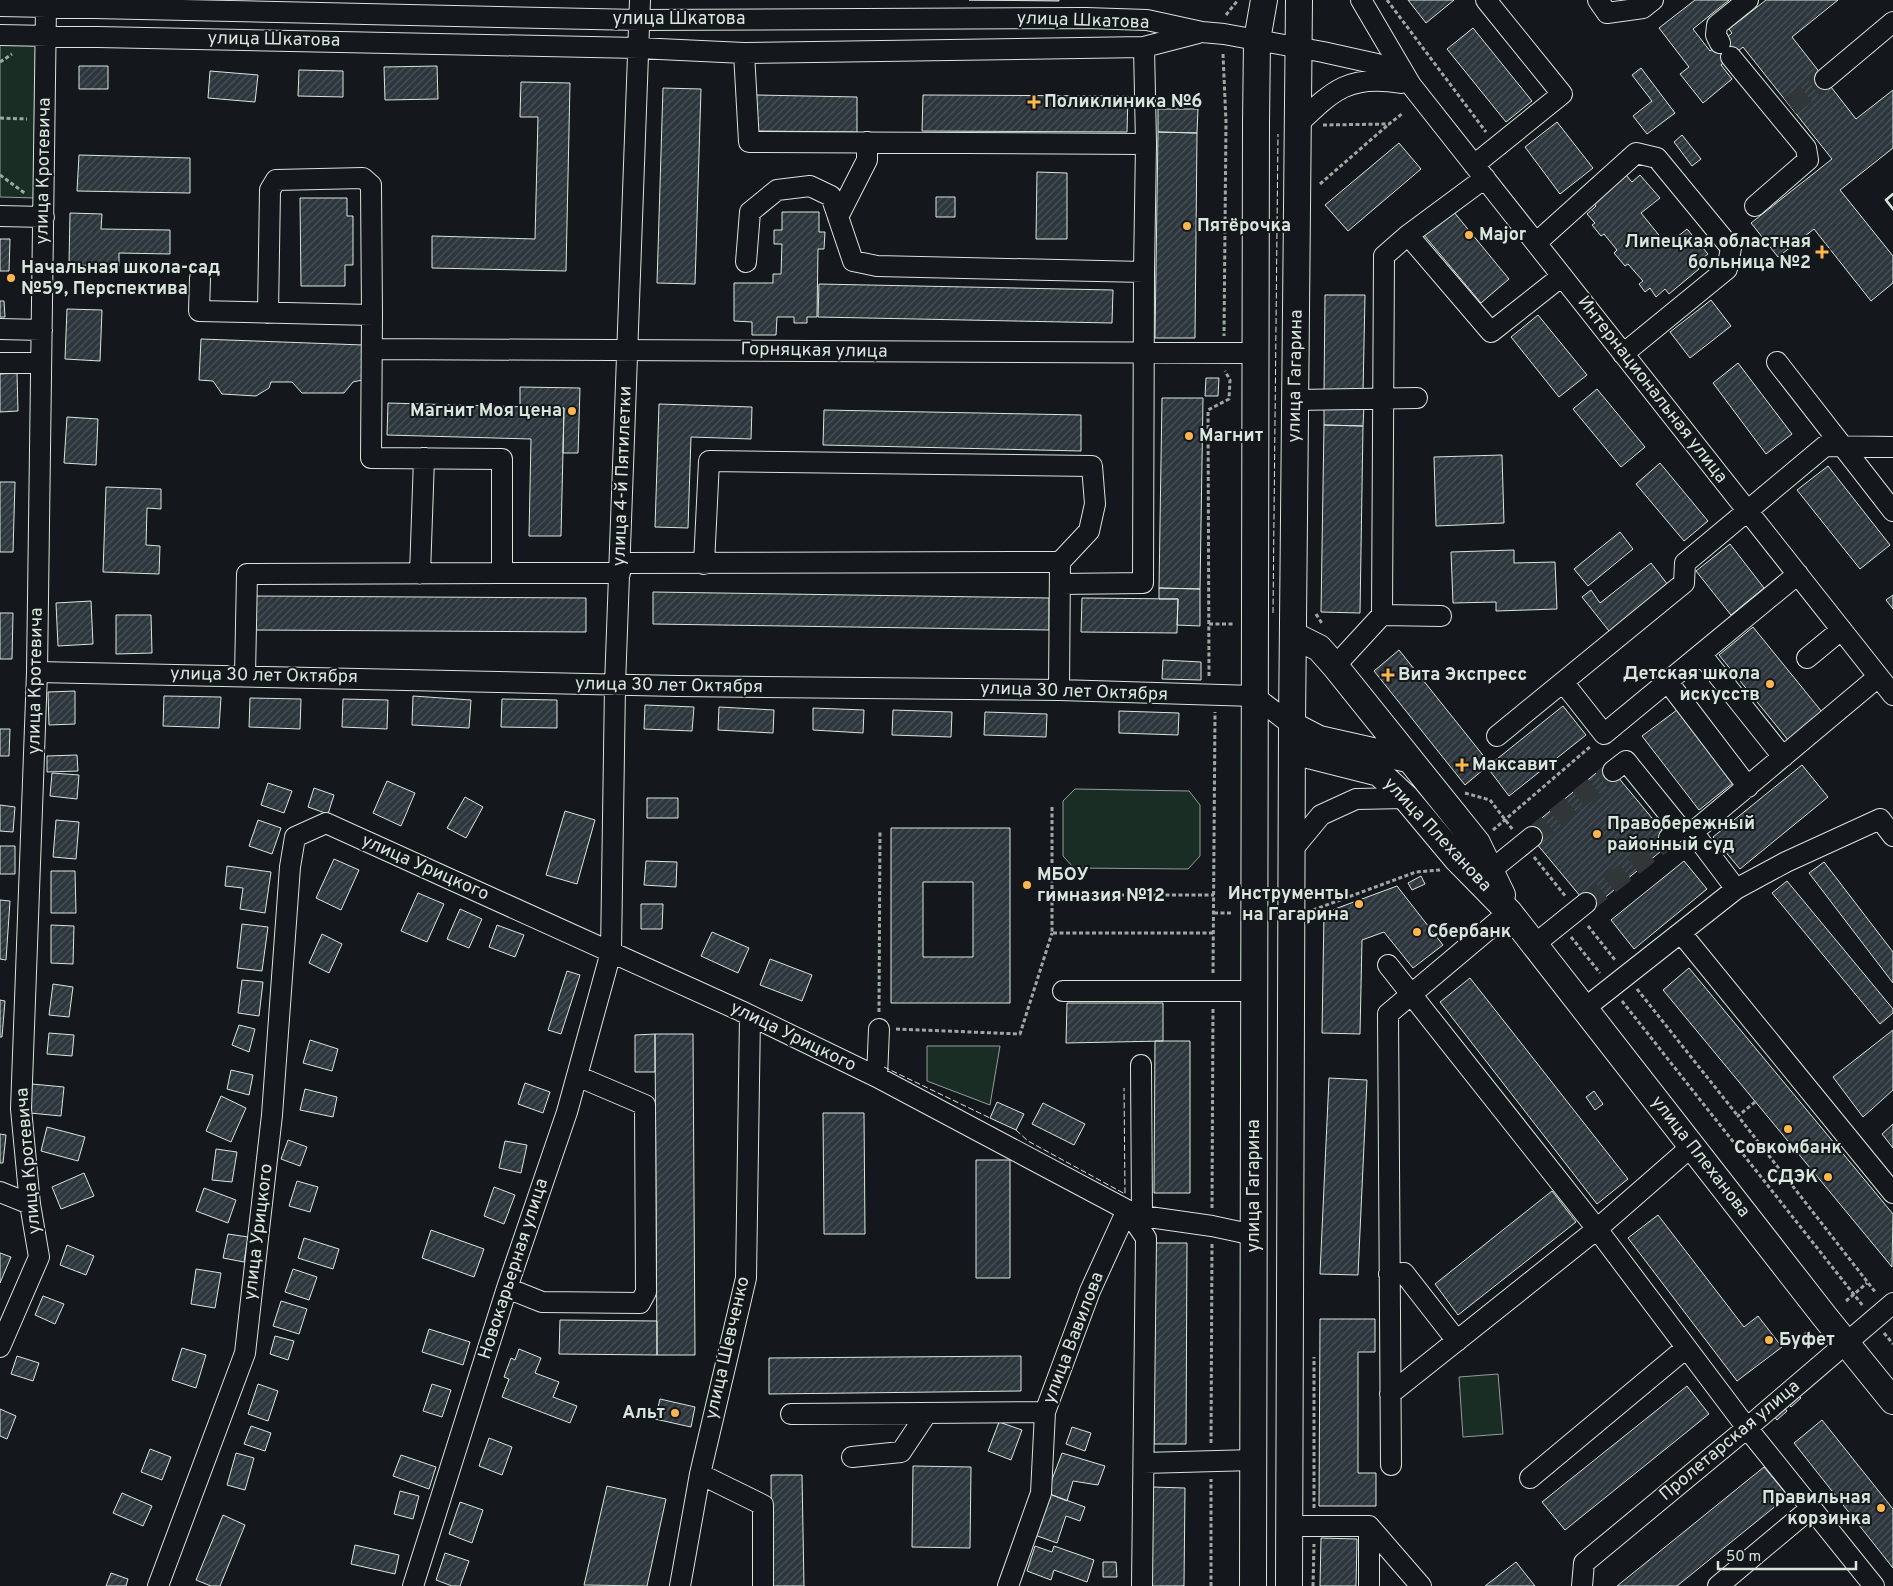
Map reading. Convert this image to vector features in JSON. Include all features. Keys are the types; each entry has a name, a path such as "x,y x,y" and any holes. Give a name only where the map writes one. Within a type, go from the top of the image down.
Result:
{"main road":[{"name":"улица Гагарина","path":"1253,1586 1257,40 1264,0"},
{"name":"улица Гагарина","path":"1289,1586 1292,725 1296,400 1310,125 1299,48 1299,0"},
{"name":"улица Плеханова","path":"1293,635 1320,648 1477,843 1509,912"},
{"path":"1254,696 1292,751 1254,785"},
{"name":"улица Плеханова","path":"1292,725 1319,739 1343,746 1408,759"},
{"name":"улица Плеханова","path":"1292,751 1343,746"},
{"name":"улица Плеханова","path":"1292,751 1379,773 1406,798 1457,859 1509,912 1535,944 1893,1401"},
{"path":"1254,1235 1274,1239 1290,1254"}],"street":[{"name":"улица 4-й Пятилетки","path":"611,952 615,685 640,0"},
{"path":"1361,0 1411,85"},
{"path":"1335,666 1382,615 1384,256 1479,172 1497,146 1562,94 1486,0"},
{"path":"1598,0 1607,13 1643,8 1653,0"},
{"path":"1748,0 1717,25 1716,35 1725,50 1784,110 1806,148 1808,160 1755,206"},
{"name":"улица Шкатова","path":"0,6 43,3 192,4 639,20 1087,9 1202,32"},
{"name":"улица Кротевича","path":"0,1347 39,1257 30,1204 21,1109 37,672 46,34 43,3"},
{"path":"1825,79 1893,22"},
{"name":"улица Шкатова","path":"0,34 638,48 744,53 1144,47 1202,32"},
{"path":"1202,32 1257,40 1377,64 1411,85"},
{"path":"1060,584 1143,583 1146,144 1144,47"},
{"path":"744,53 749,142 1146,144"},
{"path":"1310,125 1327,96 1362,81 1382,80 1411,85"},
{"name":"Интернациональная улица","path":"1411,85 1893,695"},
{"path":"838,218 867,160 867,142"},
{"path":"1536,243 1636,153 1657,158 1731,248 1727,269 1623,354"},
{"path":"268,313 270,190 276,180 363,178 371,185 372,458 502,459 502,573"},
{"path":"746,262 750,212 776,190 810,186 831,196 853,261 877,266 1144,272"},
{"path":"0,216 44,217"},
{"path":"1408,235 1491,332 1562,276"},
{"path":"200,278 198,312 372,315"},
{"path":"0,329 42,330"},
{"name":"Горняцкая улица","path":"372,349 1255,354"},
{"path":"1777,362 1893,511"},
{"path":"0,363 41,364"},
{"path":"1296,400 1417,398"},
{"path":"1497,736 1684,583 1685,564 1825,446 1893,446"},
{"path":"420,574 424,458"},
{"path":"704,564 708,461 1092,466 1094,504 1089,531 1060,562 1059,690"},
{"path":"245,675 247,574 502,573 704,564 1060,562"},
{"path":"1563,682 1604,734 1798,574"},
{"path":"1382,615 1442,616"},
{"path":"1807,658 1841,630"},
{"path":"1701,654 1783,757"},
{"name":"улица 30 лет Октября","path":"37,672 245,675 615,685 1059,690 1254,696"},
{"path":"1736,889 1693,832 1878,677"},
{"path":"1668,682 1748,786"},
{"path":"1254,696 1292,725"},
{"path":"1613,771 1626,761 1680,828 1668,838"},
{"path":"1292,850 1321,815 1356,798 1406,798"},
{"path":"1585,1008 1736,889 1786,862 1880,819 1893,836"},
{"name":"улица Урицкого","path":"158,1586 245,1353 272,1115 290,867 295,837 326,823 750,1016 877,1077 1134,1213 1254,1235"},
{"path":"1490,871 1532,837"},
{"path":"1535,944 1586,903"},
{"path":"1391,1465 1388,1014 1509,912"},
{"path":"1680,933 1893,1193"},
{"name":"Новокарьерная улица","path":"413,1586 507,1288 577,1076 611,952"},
{"path":"1388,965 1597,1229 1747,1428 1874,1586"},
{"path":"1063,991 1254,991"},
{"name":"улица Шевченко","path":"680,1586 700,1474 746,1278 750,1016"},
{"path":"877,1077 879,1029"},
{"path":"1141,1065 1134,1213 1146,1238 1142,1586"},
{"path":"507,1288 542,1302 640,1303 646,1292 645,1105 577,1076"},
{"path":"1390,1394 1597,1229 1692,1146"},
{"path":"0,1192 30,1204"},
{"name":"улица Вавилова","path":"1008,1586 1041,1493 1045,1412 1090,1291 1134,1213"},
{"path":"1389,1274 1404,1273 1457,1341"},
{"name":"Пролетарская улица","path":"1582,1586 1584,1563 1874,1320 1886,1300"},
{"path":"1530,1478 1686,1348"},
{"path":"791,1414 1045,1412"},
{"path":"852,1457 901,1452 926,1413"},
{"path":"1144,1463 1254,1460"},
{"path":"700,1474 763,1505 763,1586"},
{"path":"1718,1586 1811,1508"},
{"path":"1289,1526 1369,1526 1421,1586"},
{"path":"1369,1526 1369,1586"}],"path":[{"path":"1225,17 1238,0"},
{"path":"1387,0 1497,146"},
{"path":"1211,1586 1215,696 1208,674 1208,410 1229,399 1230,380 1222,367 1224,354 1226,122 1223,54"},
{"path":"1320,184 1403,113"},
{"path":"0,118 29,119"},
{"path":"1310,125 1389,124"},
{"path":"1209,624 1235,624"},
{"path":"1489,834 1604,734"},
{"path":"880,832 879,1029 1020,1034 1052,933 1052,807"},
{"path":"1306,910 1315,910 1416,872 1443,870"},
{"path":"1052,895 1214,895"},
{"path":"1214,913 1242,913"},
{"path":"1560,924 1893,1344"},
{"path":"1052,933 1214,933"},
{"path":"1756,1102 1738,1116 1867,1283 1886,1300"},
{"path":"1846,1301 1867,1283"},
{"path":"1799,1338 1808,1332"}],"green space":[{"path":"0,43 40,43 37,198 0,197"},
{"path":"1075,789 1189,791 1200,805 1200,856 1188,869 1074,868 1063,856 1063,801"},
{"path":"927,1046 1000,1046 990,1105 927,1081"},
{"path":"1498,1374 1503,1434 1463,1437 1459,1377"}],"building":[{"path":"969,0 1059,0 1059,1"},
{"path":"1408,0 1454,0 1426,23"},
{"path":"1695,0 1729,0 1693,29 1710,51 1732,33 1729,29 1766,0 1838,0 1792,37 1856,119 1893,90 1893,148 1840,190 1893,256 1893,283 1871,301 1814,229 1778,257 1751,223 1832,159 1743,47 1721,65 1732,79 1703,103 1680,74 1689,67 1659,28"},
{"path":"1473,28 1532,101 1506,122 1447,49"},
{"path":"79,66 108,66 108,89 79,89"},
{"path":"437,66 438,99 385,100 384,67"},
{"path":"1641,68 1675,113 1647,134 1633,116 1652,101 1632,75"},
{"path":"299,70 343,71 343,97 298,96"},
{"path":"210,71 258,75 255,102 208,98"},
{"path":"521,82 570,83 566,271 432,268 432,236 535,239 538,117 520,117"},
{"path":"663,88 701,89 695,284 657,283"},
{"path":"756,95 857,97 857,132 756,131"},
{"path":"923,95 1128,96 1127,132 922,131"},
{"path":"1158,109 1198,109 1197,133 1158,132"},
{"path":"1557,122 1593,168 1560,194 1525,147"},
{"path":"1158,132 1197,133 1195,338 1155,338"},
{"path":"1682,135 1701,159 1692,166 1674,142"},
{"path":"1399,143 1421,169 1348,231 1325,205"},
{"path":"79,155 190,158 190,193 77,191"},
{"path":"1037,172 1067,173 1067,239 1036,239"},
{"path":"1626,175 1632,182 1640,175 1660,198 1641,213 1667,245 1687,229 1708,254 1695,264 1699,269 1669,294 1665,289 1656,297 1650,288 1645,292 1639,284 1643,281 1628,264 1625,266 1614,253 1617,250 1604,234 1601,236 1592,225 1595,223 1587,214 1596,206 1593,202"},
{"path":"936,197 955,197 955,217 936,217"},
{"path":"300,198 347,198 347,216 353,216 353,265 345,265 345,286 301,286"},
{"path":"1453,211 1509,279 1481,303 1424,235"},
{"path":"782,212 819,212 819,232 825,232 824,249 818,249 817,317 807,317 807,323 794,323 794,317 777,317 776,335 752,335 752,322 734,321 734,283 773,283 773,274 781,274 782,244 774,244 774,230 782,230"},
{"path":"70,213 102,214 101,229 170,230 170,254 119,253 119,266 69,265"},
{"path":"0,239 10,239 9,271 0,271"},
{"path":"819,284 1113,290 1112,323 818,317"},
{"path":"1325,295 1365,295 1363,393 1324,392"},
{"path":"1711,300 1731,326 1690,358 1670,332"},
{"path":"0,301 4,301 5,317 0,317"},
{"path":"67,309 102,310 100,361 65,359"},
{"path":"1538,315 1587,375 1559,397 1511,337"},
{"path":"201,339 363,345 362,380 353,382 344,393 302,393 292,382 271,382 269,388 256,396 222,394 213,381 199,380"},
{"path":"1738,363 1792,434 1766,454 1713,383"},
{"path":"17,373 18,411 0,412 0,374"},
{"path":"1206,378 1219,378 1218,396 1205,396"},
{"path":"520,387 580,388 578,453 563,453 564,408 520,406"},
{"path":"1597,389 1645,447 1621,467 1573,409"},
{"path":"1162,398 1203,398 1200,589 1159,588"},
{"path":"388,403 564,408 561,536 529,536 531,439 387,435"},
{"path":"659,404 752,407 751,439 691,437 688,528 655,527"},
{"path":"1324,405 1364,406 1363,426 1324,425"},
{"path":"824,410 1081,415 1081,451 823,445"},
{"path":"67,417 98,419 96,465 64,463"},
{"path":"1324,425 1363,426 1360,613 1321,612"},
{"path":"1502,455 1504,523 1436,526 1434,457"},
{"path":"1660,463 1708,521 1684,541 1636,484"},
{"path":"1828,466 1890,545 1860,569 1797,490"},
{"path":"0,482 15,482 13,552 0,552"},
{"path":"106,487 161,489 161,509 147,508 146,545 160,546 159,574 103,572"},
{"path":"1620,532 1633,549 1588,586 1574,569"},
{"path":"1730,544 1764,588 1731,615 1696,571"},
{"path":"1514,550 1514,563 1555,562 1557,609 1496,611 1496,602 1453,603 1451,552"},
{"path":"1651,563 1668,585 1609,631 1582,597 1591,590 1600,603"},
{"path":"1159,588 1200,589 1200,626 1177,625 1178,599 1159,599"},
{"path":"653,592 1049,598 1049,630 653,624"},
{"path":"1893,595 1893,609 1886,600"},
{"path":"255,596 586,598 586,632 255,630"},
{"path":"1082,598 1178,599 1177,633 1081,632"},
{"path":"91,601 93,644 58,646 56,603"},
{"path":"0,613 13,613 12,659 0,659"},
{"path":"116,615 151,615 152,653 116,654"},
{"name":"Детская школа искусств","path":"1753,627 1822,712 1788,740 1719,655"},
{"path":"1399,650 1490,764 1465,785 1374,671"},
{"path":"1163,660 1201,662 1201,680 1162,679"},
{"path":"75,691 75,724 49,725 48,692"},
{"path":"164,696 221,697 219,728 163,726"},
{"path":"413,696 471,700 469,728 412,725"},
{"path":"250,698 301,699 300,729 249,727"},
{"path":"343,699 388,700 387,729 342,727"},
{"path":"502,699 557,700 557,728 501,727"},
{"path":"645,705 694,707 692,731 644,729"},
{"path":"1563,706 1586,735 1509,796 1487,767"},
{"path":"719,707 774,710 773,733 718,730"},
{"path":"813,708 864,710 863,733 813,730"},
{"path":"893,710 952,712 951,737 892,735"},
{"path":"1677,710 1733,783 1699,810 1642,736"},
{"path":"1119,711 1179,713 1178,735 1119,733"},
{"path":"985,712 1047,714 1046,737 984,735"},
{"path":"0,729 10,729 9,756 0,756"},
{"path":"77,755 78,771 47,772 47,756"},
{"name":"Правобережный районный суд","path":"1607,764 1672,842 1591,909 1526,831"},
{"path":"1802,765 1828,797 1740,869 1713,837"},
{"path":"52,773 79,775 77,799 50,796"},
{"path":"387,781 415,793 401,826 373,813"},
{"path":"268,783 292,791 284,813 261,805"},
{"path":"314,788 334,795 328,814 308,807"},
{"path":"465,797 483,807 466,838 447,828"},
{"path":"647,798 678,798 678,818 647,818"},
{"path":"0,805 15,807 13,832 0,831"},
{"path":"565,811 595,820 577,884 546,875"},
{"path":"56,820 79,822 76,859 53,857"},
{"path":"258,820 281,828 272,854 249,846"},
{"path":"891,828 1010,828 1010,1003 891,1003","holes":["923,882 973,882 973,957 923,957"]},
{"path":"0,846 15,846 15,874 0,874"},
{"path":"334,859 359,870 341,910 316,898"},
{"path":"646,861 677,862 676,887 644,885"},
{"path":"1684,861 1707,889 1634,949 1611,920"},
{"path":"1824,862 1893,952 1893,983 1809,873"},
{"path":"227,866 271,872 265,913 240,909 243,888 225,886"},
{"path":"51,871 75,871 76,913 51,913"},
{"path":"1421,876 1425,884 1412,890 1408,883"},
{"path":"1787,881 1893,1009 1893,1013 1880,1024 1772,893"},
{"path":"1397,886 1443,945 1413,968 1384,932 1362,940 1360,1034 1322,1033 1324,913"},
{"path":"418,893 444,904 427,942 401,931"},
{"path":"0,900 10,901 6,960 0,959"},
{"path":"641,904 663,904 662,929 641,929"},
{"path":"460,909 482,919 469,948 447,939"},
{"path":"242,924 268,927 262,971 237,968"},
{"path":"51,925 74,926 73,964 51,963"},
{"path":"497,925 524,935 515,957 489,947"},
{"path":"712,932 749,948 738,973 701,956"},
{"path":"322,934 342,944 329,973 309,963"},
{"path":"770,959 812,975 802,1001 760,985"},
{"path":"1689,968 1893,1214 1892,1267 1663,990"},
{"path":"567,971 580,975 561,1034 548,1030"},
{"path":"1470,978 1628,1179 1597,1204 1440,1002"},
{"path":"242,980 263,982 259,1016 238,1013"},
{"path":"53,984 73,987 69,1017 49,1015"},
{"path":"0,1000 5,1001 2,1037 0,1037"},
{"path":"1067,1003 1163,1003 1163,1041 1066,1043"},
{"path":"239,1025 255,1029 249,1052 232,1045"},
{"path":"1893,1030 1893,1090 1863,1117 1833,1077"},
{"path":"49,1033 74,1035 72,1056 47,1054"},
{"path":"655,1034 693,1034 695,1355 657,1355"},
{"path":"655,1034 655,1072 635,1072 635,1035"},
{"path":"310,1040 338,1049 332,1071 303,1063"},
{"path":"1155,1041 1190,1041 1190,1193 1154,1193"},
{"path":"231,1070 253,1075 249,1095 227,1089"},
{"path":"1329,1078 1367,1080 1358,1275 1320,1274"},
{"path":"525,1083 550,1092 543,1113 518,1104"},
{"path":"32,1084 64,1087 61,1116 30,1113"},
{"path":"305,1089 337,1097 333,1117 300,1110"},
{"path":"1594,1091 1603,1104 1595,1110 1586,1097"},
{"path":"221,1096 246,1108 231,1142 206,1131"},
{"path":"997,1102 1024,1114 1016,1130 990,1118"},
{"path":"1043,1103 1085,1124 1074,1145 1032,1124"},
{"path":"823,1113 864,1113 865,1234 824,1234"},
{"path":"1893,1124 1893,1148 1882,1134"},
{"path":"47,1127 85,1137 78,1161 41,1151"},
{"path":"0,1134 6,1135 3,1163 0,1163"},
{"path":"288,1140 307,1147 300,1166 281,1159"},
{"path":"505,1141 527,1145 521,1173 499,1168"},
{"path":"216,1149 237,1152 232,1182 212,1180"},
{"path":"976,1160 1010,1160 1010,1278 976,1278"},
{"path":"84,1173 94,1196 61,1209 52,1187"},
{"path":"297,1181 318,1187 310,1212 289,1206"},
{"path":"494,1187 515,1195 504,1224 484,1216"},
{"path":"204,1188 236,1200 228,1223 196,1211"},
{"path":"1552,1191 1576,1222 1458,1315 1435,1284"},
{"path":"1658,1215 1744,1327 1758,1316 1782,1347 1737,1381 1628,1238"},
{"path":"431,1230 484,1249 474,1277 422,1258"},
{"path":"228,1234 248,1237 244,1262 223,1258"},
{"path":"304,1238 339,1249 333,1269 298,1258"},
{"path":"1155,1243 1187,1243 1186,1444 1154,1444"},
{"path":"67,1245 94,1256 86,1275 60,1265"},
{"path":"0,1253 11,1257 0,1283"},
{"path":"196,1269 221,1273 215,1308 191,1304"},
{"path":"293,1269 317,1277 309,1300 285,1292"},
{"path":"43,1296 64,1304 55,1324 35,1315"},
{"path":"281,1301 307,1309 299,1334 273,1326"},
{"path":"1320,1319 1375,1319 1375,1352 1358,1352 1358,1473 1376,1473 1376,1506 1319,1506"},
{"path":"560,1320 657,1321 657,1355 559,1354"},
{"path":"429,1329 470,1342 463,1365 422,1352"},
{"path":"275,1336 294,1341 288,1360 270,1354"},
{"path":"182,1348 206,1355 196,1388 172,1380"},
{"path":"519,1349 541,1358 535,1373 559,1382 553,1397 577,1406 570,1423 502,1397 509,1379 504,1377 511,1358 515,1360"},
{"path":"17,1356 39,1363 33,1381 11,1374"},
{"path":"1021,1356 1021,1391 769,1394 769,1358"},
{"path":"258,1384 278,1391 268,1421 248,1414"},
{"path":"432,1384 451,1390 442,1417 423,1411"},
{"path":"1687,1386 1709,1414 1565,1530 1542,1502"},
{"path":"1796,1393 1801,1398 1791,1407 1787,1402"},
{"name":"Альт","path":"660,1399 695,1407 691,1427 655,1419"},
{"path":"1782,1405 1787,1411 1777,1420 1773,1415"},
{"path":"0,1409 16,1416 7,1439 0,1436"},
{"path":"1822,1420 1893,1509 1893,1568 1794,1443"},
{"path":"999,1422 1022,1430 1011,1460 988,1451"},
{"path":"251,1426 271,1433 265,1451 244,1444"},
{"path":"1072,1427 1091,1433 1085,1451 1066,1444"},
{"path":"489,1438 512,1447 502,1475 479,1466"},
{"path":"150,1449 171,1457 162,1480 141,1472"},
{"path":"236,1453 254,1458 245,1490 227,1485"},
{"path":"1062,1453 1105,1466 1098,1485 1073,1481 1067,1501 1047,1493"},
{"path":"401,1455 436,1467 429,1489 393,1476"},
{"path":"913,1466 971,1467 970,1548 912,1547"},
{"path":"1764,1467 1788,1496 1677,1586 1617,1586"},
{"path":"771,1475 802,1475 804,1586 772,1586"},
{"path":"607,1486 666,1499 647,1586 584,1585"},
{"path":"1152,1487 1185,1488 1184,1586 1151,1586"},
{"path":"400,1491 419,1496 413,1519 394,1514"},
{"path":"122,1493 152,1506 143,1526 113,1513"},
{"path":"1047,1493 1085,1507 1080,1521 1066,1516 1057,1543 1032,1534"},
{"path":"460,1502 483,1510 472,1543 449,1534"},
{"path":"223,1515 245,1525 220,1586 211,1586 196,1580"},
{"path":"1321,1538 1357,1539 1356,1586 1320,1586"},
{"path":"355,1545 399,1555 395,1574 351,1564"},
{"path":"1035,1546 1052,1552 1054,1546 1094,1560 1087,1582 1054,1570 1051,1580 1027,1571"},
{"path":"445,1553 469,1561 460,1586 452,1586 436,1580"},
{"path":"1103,1562 1116,1562 1117,1577 1103,1577"},
{"path":"1516,1562 1535,1586 1485,1586"},
{"path":"111,1573 128,1579 126,1586 106,1586"}],"tunnel":[{"path":"1790,106 1825,79"},
{"path":"1532,837 1613,771"},
{"path":"1586,903 1669,838"}],"fence":[{"path":"1273,613 1278,134"},
{"path":"884,1067 990,1118"},
{"path":"1016,1130 1028,1141 1125,1194 1124,1088"}],"wall":[{"path":"1893,194 1886,200 1893,209"}],"place":[{"name":"Поликлиника №6","path":"1034,102"},
{"name":"Пятёрочка","path":"1187,226"},
{"name":"Major","path":"1469,235"},
{"name":"Липецкая областная больница №2","path":"1822,252"},
{"name":"Начальная школа-сад №59, Перспектива","path":"11,278"},
{"name":"Магнит Моя цена","path":"572,411"},
{"name":"Магнит","path":"1189,436"},
{"name":"Вита Экспресс","path":"1388,675"},
{"name":"Детская школа искусств","path":"1770,684"},
{"name":"Максавит","path":"1462,765"},
{"name":"Правобережный районный суд","path":"1597,834"},
{"name":"МБОУ гимназия №12","path":"1027,885"},
{"name":"Инструменты на Гагарина","path":"1359,904"},
{"name":"Сбербанк","path":"1417,932"},
{"name":"Совкомбанк","path":"1788,1129"},
{"name":"СДЭК","path":"1828,1177"},
{"name":"Буфет","path":"1769,1340"},
{"name":"Альт","path":"675,1413"},
{"name":"Правильная корзинка","path":"1881,1508"}]}
